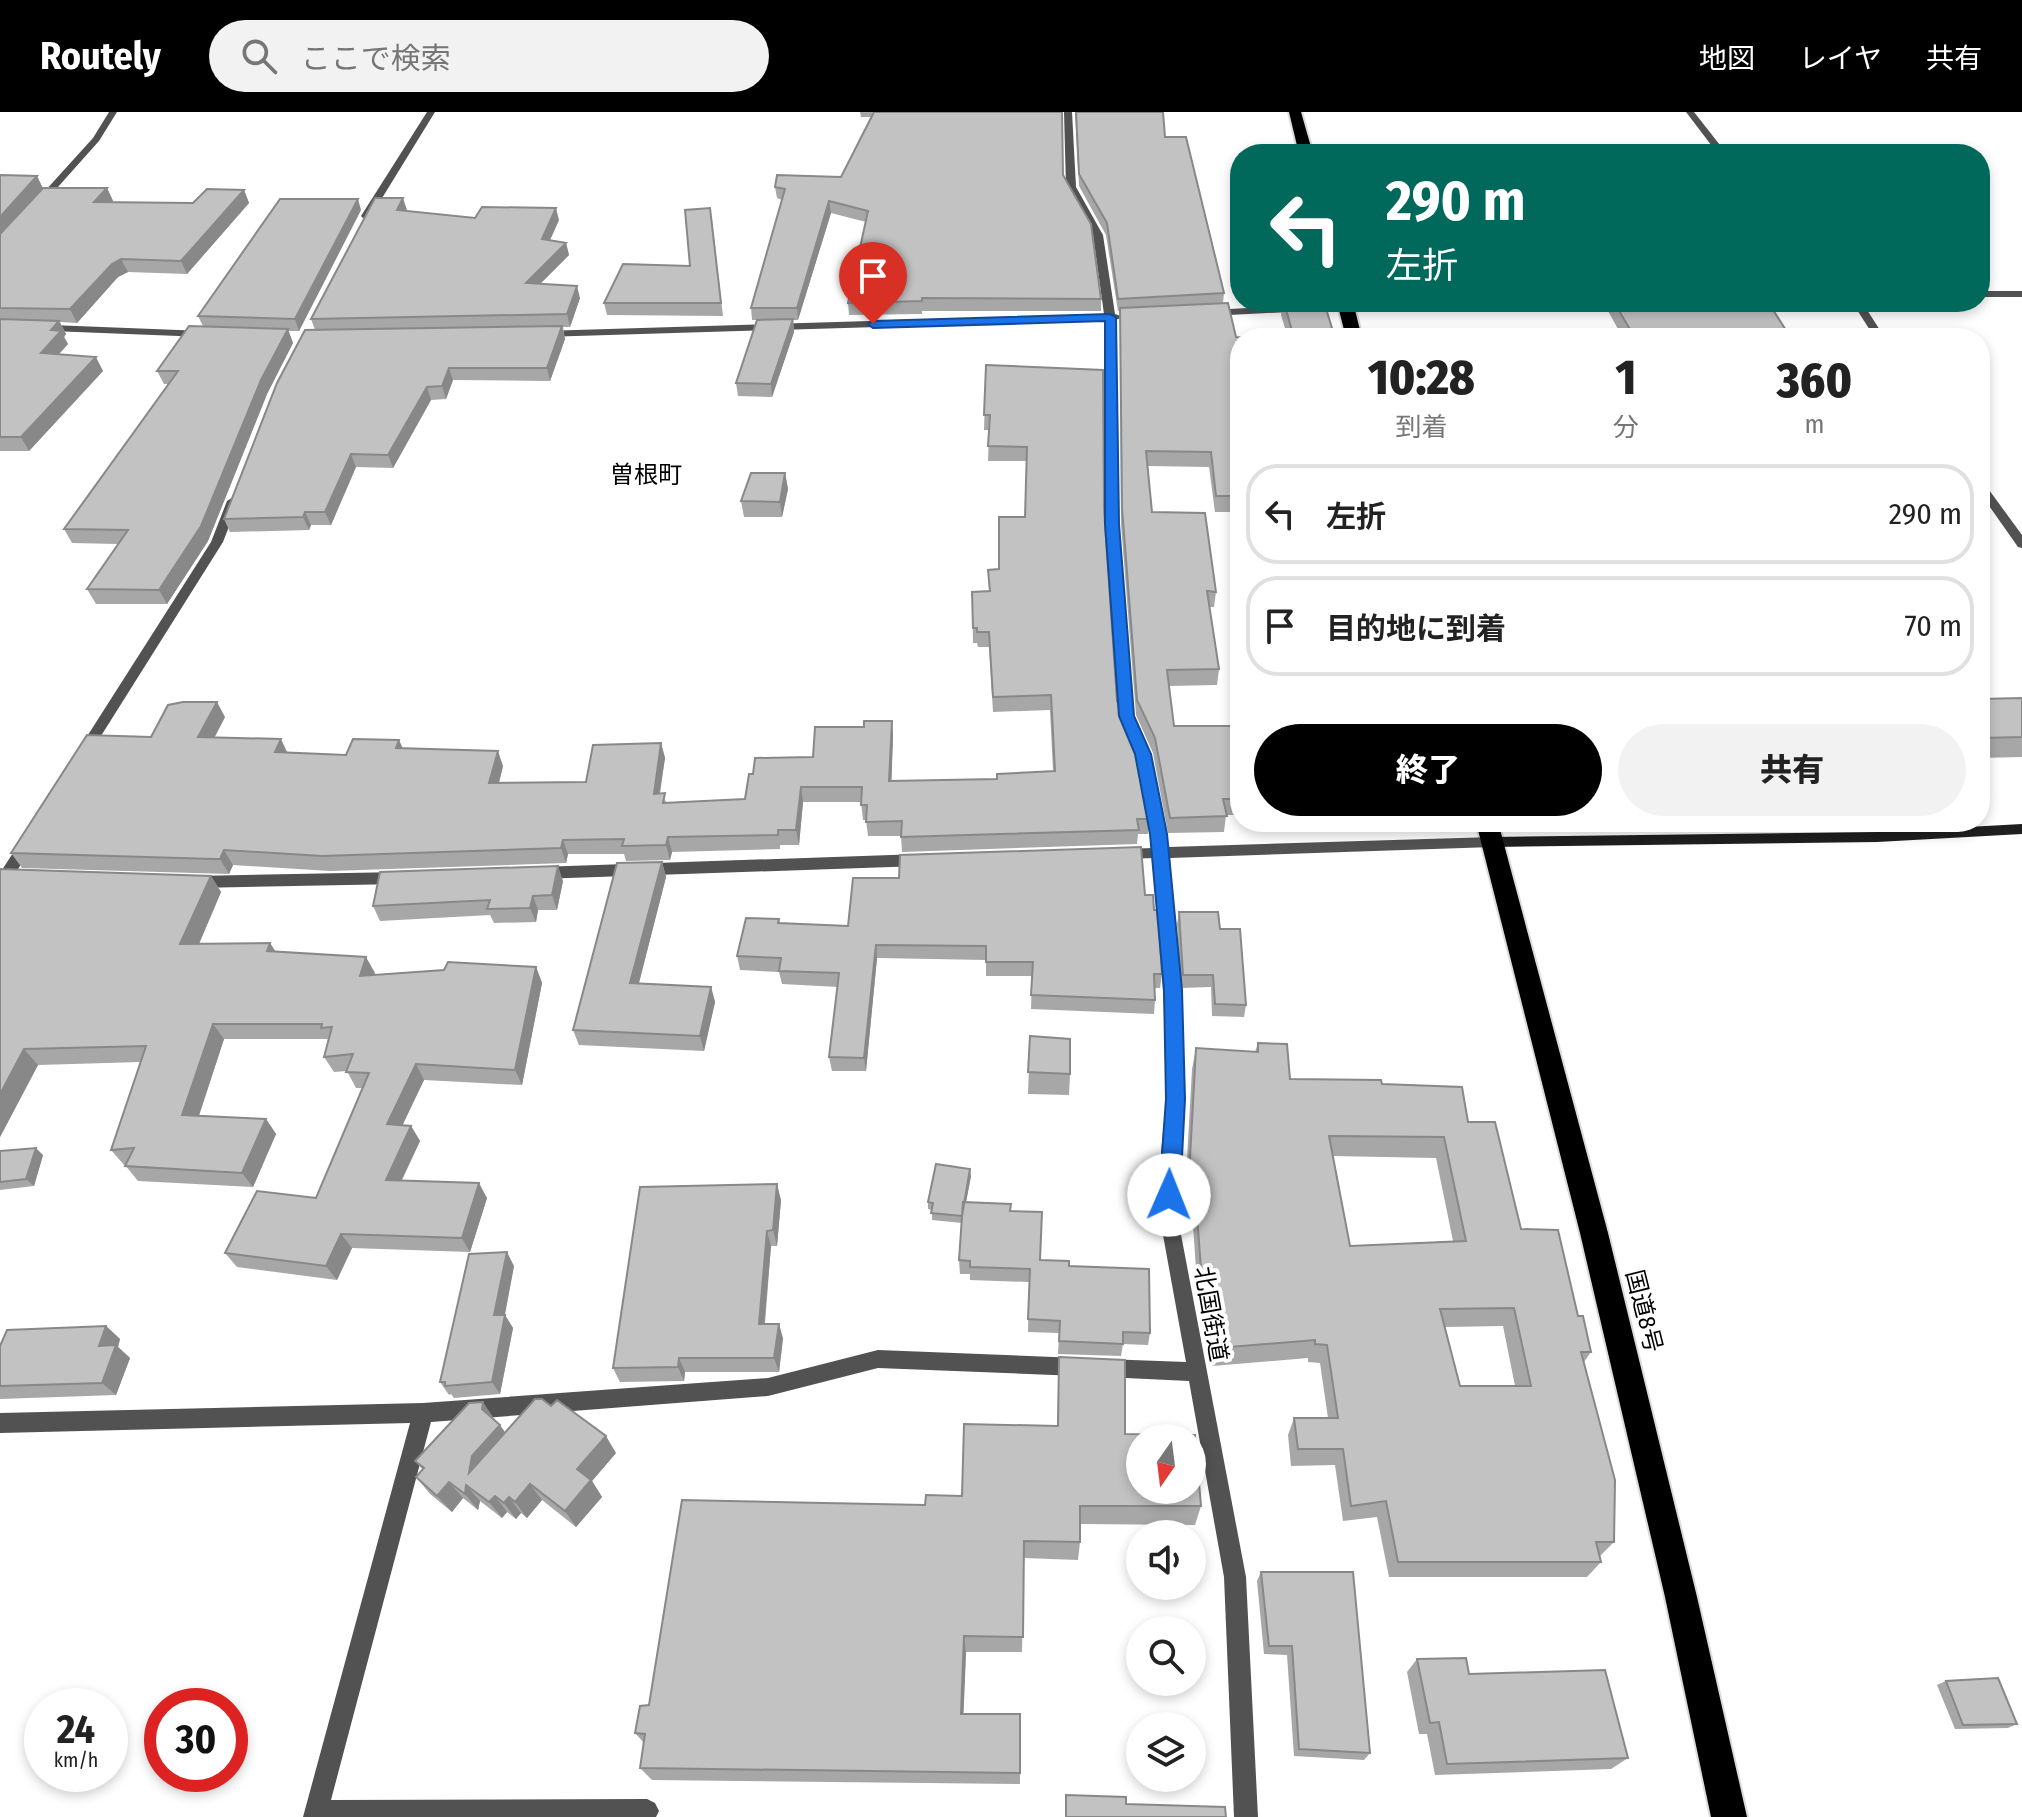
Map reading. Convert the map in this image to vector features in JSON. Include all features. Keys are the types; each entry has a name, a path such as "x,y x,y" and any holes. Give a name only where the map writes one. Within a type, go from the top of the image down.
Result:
{"highway":[{"path":"1295,112 1303,144"},
{"name":"国道8号","path":"1490,832 1638,1412 1699,1671 1729,1817"}],"main road":[{"path":"1990,831 2022,829"},
{"path":"1490,832 1877,837 1968,832"}],"street":[{"path":"31,212 96,139 113,112"},
{"path":"362,224 431,112"},
{"name":"北国街道","path":"1068,112 1071,187 1098,235 1118,317 1112,524 1126,716 1143,754 1162,853 1173,1004 1175,1099 1169,1165 1170,1224 1235,1577 1246,1817"},
{"path":"1690,112 1715,144"},
{"path":"1990,294 2022,294"},
{"path":"1205,314 1236,312"},
{"path":"526,334 1118,317"},
{"path":"0,326 220,335"},
{"path":"72,771 217,542 238,489"},
{"path":"1990,499 2022,544"},
{"path":"1099,855 1490,832"},
{"path":"3,876 31,837"},
{"path":"522,874 944,860"},
{"path":"3,876 25,876"},
{"path":"178,882 412,878"},
{"path":"0,1423 423,1413 768,1387 878,1359 1197,1372"},
{"path":"423,1413 316,1814 647,1811"}],"building":[{"path":"874,112 1062,112 1063,175 1091,224 1101,299 922,298 922,301 848,303 868,211 829,201 797,308 751,308 785,189 775,187 777,175 841,177"},
{"path":"1076,112 1163,112 1165,137 1186,137 1224,293 1118,299 1107,223 1079,174"},
{"path":"0,175 37,176 0,217"},
{"path":"43,188 107,188 94,202 193,203 207,189 244,190 181,261 121,259 112,264 70,309 0,308 0,234"},
{"path":"375,198 403,198 397,210 475,218 482,207 556,208 542,239 566,243 526,283 577,286 567,314 311,319"},
{"path":"280,199 358,199 295,319 198,316"},
{"path":"710,208 721,303 604,303 623,264 690,266 685,210"},
{"path":"1228,303 1234,328 1230,328 1230,496 1216,496 1211,452 1146,451 1152,512 1205,513 1216,592 1207,591 1219,669 1167,670 1174,726 1230,726 1230,799 1223,799 1227,816 1170,818 1155,738 1137,700 1122,508 1120,308"},
{"path":"1287,312 1327,312 1332,328 1291,328"},
{"path":"1620,312 1774,312 1785,328 1629,328"},
{"path":"0,319 59,321 51,330 61,331 41,353 96,357 21,437 0,437"},
{"path":"793,319 771,384 736,383 757,320"},
{"path":"189,326 288,329 261,380 201,526 159,590 87,589 128,530 64,529 178,371 157,371"},
{"path":"562,326 547,368 449,368 442,386 427,387 388,455 351,454 325,512 305,512 303,517 224,519 277,383 305,330"},
{"path":"986,365 1103,370 1104,509 1117,701 1134,740 1149,819 1137,819 1139,830 901,837 902,821 866,822 867,805 861,805 862,787 801,787 796,830 778,830 778,835 668,837 666,845 622,846 624,839 563,840 561,848 322,856 224,850 220,859 11,853 87,735 151,737 168,705 183,702 217,702 198,737 281,739 275,752 346,755 353,739 399,740 396,748 498,751 489,783 586,782 593,745 661,743 654,794 665,793 663,803 745,799 755,758 813,757 815,727 864,727 864,721 892,721 889,781 997,779 997,774 1055,771 1051,695 993,697 989,632 977,632 977,628 973,628 972,592 990,591 988,570 999,569 999,517 1025,517 1027,447 988,446 990,415 984,415"},
{"path":"751,473 785,473 780,502 741,501"},
{"path":"2022,698 2022,737 1990,738 1990,699"},
{"path":"1141,847 1145,895 1153,895 1154,910 1158,910 1162,974 1154,974 1155,1000 1031,995 1033,962 986,962 986,946 876,945 864,1058 829,1057 839,973 779,971 781,958 737,956 746,918 779,919 778,923 848,926 853,878 899,878 900,855"},
{"path":"662,862 630,983 711,987 700,1036 573,1030 617,863"},
{"path":"558,866 552,895 533,896 530,908 487,909 490,900 373,906 380,872"},
{"path":"0,869 211,876 180,944 270,943 267,951 366,957 360,976 444,970 448,962 536,967 515,1070 416,1064 387,1124 411,1126 386,1180 479,1183 462,1238 341,1234 326,1266 225,1253 257,1191 316,1198 369,1073 346,1072 353,1054 324,1057 332,1027 321,1028 322,1024 213,1024 182,1115 266,1119 242,1173 125,1166 134,1148 111,1150 146,1046 24,1049 0,1094"},
{"path":"1179,912 1218,912 1220,929 1240,929 1246,1005 1215,1004 1213,975 1183,975"},
{"path":"1030,1036 1070,1039 1070,1074 1028,1072"},
{"path":"1258,1043 1287,1044 1290,1079 1381,1080 1382,1084 1462,1087 1468,1122 1495,1122 1521,1229 1558,1230 1578,1316 1583,1316 1591,1352 1581,1352 1615,1480 1614,1542 1596,1542 1601,1562 1398,1562 1386,1501 1351,1506 1343,1449 1298,1449 1294,1418 1338,1418 1327,1345 1315,1344 1315,1340 1217,1348 1208,1294 1203,1294 1194,1177 1189,1176 1196,1048 1258,1052","holes":["1329,1136 1444,1137 1466,1241 1350,1246","1514,1308 1531,1386 1460,1386 1440,1309"]},
{"path":"36,1148 26,1179 0,1182 0,1151"},
{"path":"936,1164 970,1169 962,1216 931,1213 933,1203 928,1202"},
{"path":"777,1184 773,1230 767,1231 759,1324 779,1324 774,1358 679,1358 678,1367 613,1368 640,1187"},
{"path":"963,1202 1011,1204 1010,1211 1042,1212 1040,1260 1069,1261 1069,1266 1149,1269 1150,1333 1123,1332 1123,1344 1059,1341 1060,1321 1028,1319 1030,1269 970,1267 970,1261 959,1260"},
{"path":"507,1252 494,1315 505,1315 492,1382 445,1386 445,1382 440,1382 469,1254"},
{"path":"106,1326 99,1346 116,1345 102,1383 0,1386 0,1346 7,1330"},
{"path":"1059,1357 1125,1360 1126,1504 1201,1504 1080,1506 1080,1542 1024,1541 1023,1637 964,1636 961,1714 1020,1714 1020,1773 640,1768 645,1734 635,1733 640,1706 649,1705 682,1500 925,1505 926,1495 962,1496 964,1424 1058,1426"},
{"path":"535,1399 542,1399 551,1406 557,1400 606,1436 577,1469 591,1480 565,1511 530,1484 515,1502 509,1497 504,1503 495,1496 489,1502 466,1485 465,1494 449,1482 437,1496 416,1477 424,1468 415,1461 469,1403 483,1402 482,1409 500,1425 472,1456 469,1473"},
{"path":"1261,1572 1353,1572 1370,1753 1299,1749 1292,1646 1269,1646"},
{"path":"1466,1658 1469,1674 1605,1670 1628,1758 1447,1764 1439,1722 1430,1723 1417,1659"},
{"path":"1998,1678 2017,1724 1963,1725 1946,1681"},
{"path":"1066,1795 1126,1797 1126,1804 1225,1807 1226,1817 1066,1817"}],"district":[{"name":"曽根町","path":"646,475"}],"route":[{"path":"873,324 1110,317 1112,524 1126,716 1143,754 1162,853 1173,990 1175,1099 1169,1195"}]}
